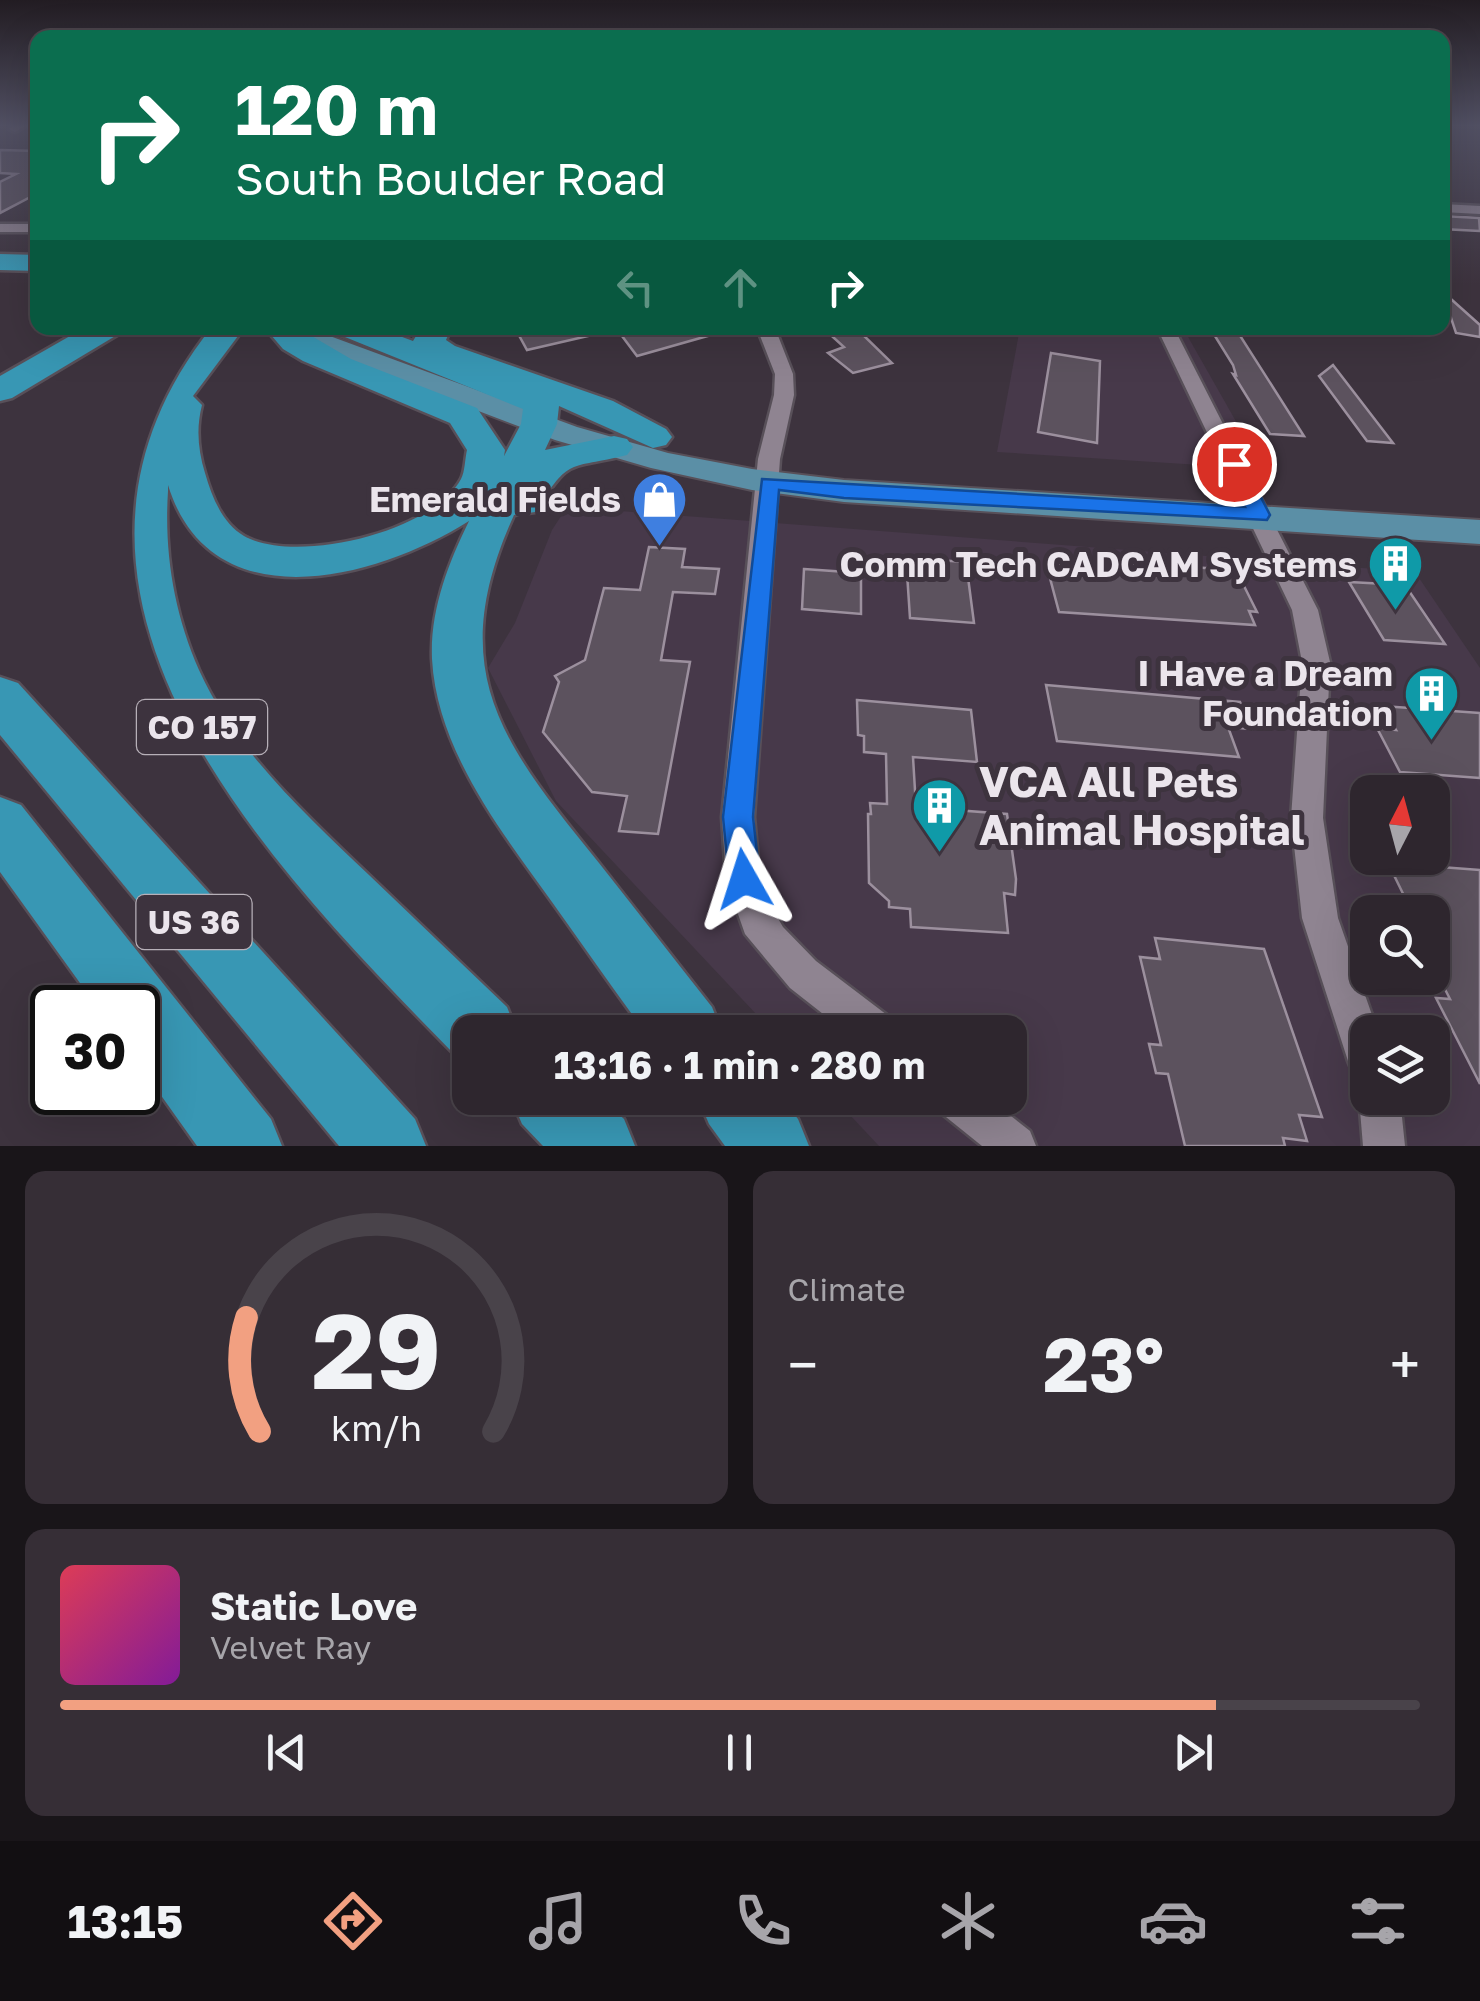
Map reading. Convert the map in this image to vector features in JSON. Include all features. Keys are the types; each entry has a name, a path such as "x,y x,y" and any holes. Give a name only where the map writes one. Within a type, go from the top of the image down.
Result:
{"highway":[{"path":"0,250 30,250"},
{"path":"0,262 30,263"},
{"path":"0,391 94,335"},
{"path":"222,335 182,411 178,439 194,501 220,539 233,549 257,558 300,564 359,557 424,532 449,516 474,491 484,472 485,444 477,428 464,416 314,352 291,335"},
{"name":"CO 157","path":"222,335 177,394 156,444 146,492 147,575 154,616 170,663 211,743 270,819 465,1015"},
{"path":"366,335 540,414 473,563 457,624 460,686 477,734 502,784 674,1015"},
{"path":"432,335 429,342 443,353 600,409 653,437"},
{"path":"473,563 509,524 532,477 543,465 576,453 614,447"},
{"name":"US 36","path":"0,698 388,1146"},
{"name":"US 36","path":"0,824 244,1146"},
{"path":"565,1115 597,1146"},
{"path":"748,1115 771,1146"}],"main road":[{"path":"303,335 540,414 614,447 697,470 769,471"},
{"path":"540,414 653,437 844,491 1254,503 1429,515 1480,507"},
{"path":"1429,515 1480,532"}],"street":[{"path":"1450,208 1480,210"},
{"path":"0,228 30,228"},
{"path":"769,335 784,374 784,394 769,471 738,817 740,854 749,903 769,938 856,1015"},
{"path":"1169,335 1305,610 1316,662 1308,825 1320,918 1353,1015"},
{"path":"977,1115 1015,1146"},
{"path":"1381,1115 1384,1146"}],"shaded area":[{"path":"1019,335 1187,335 1263,469 997,452"},
{"path":"567,507 1415,572 1480,668 1480,1146 879,1146 850,1115 1027,1115 1027,1015 757,1015 556,801 488,668 515,623 552,530"}],"building":[{"path":"30,178 30,197 0,213 0,182"},
{"path":"1450,216 1479,218 1480,231 1450,229"},
{"path":"1450,298 1480,325 1480,337 1456,333"},
{"path":"519,335 588,335 588,336 527,350"},
{"path":"621,335 711,335 637,356"},
{"path":"831,335 863,335 892,363 853,373 828,353 844,347"},
{"path":"1214,335 1240,335 1304,436 1270,434 1233,374 1236,375"},
{"path":"1051,353 1100,361 1097,443 1038,432"},
{"path":"1333,365 1393,443 1367,441 1319,376"},
{"path":"649,547 685,549 682,567 719,569 715,594 673,592 661,660 690,662 658,834 619,831 627,796 592,792 543,732 559,682 555,676 585,660 604,588 640,590"},
{"path":"906,558 966,562 974,623 910,618"},
{"path":"1063,559 1221,569 1223,574 1241,580 1257,612 1249,611 1255,625 1059,612 1046,563 1065,564"},
{"path":"804,569 861,573 861,614 802,609"},
{"name":"Comm Tech CADCAM Systems","path":"1349,582 1405,585 1445,644 1384,640"},
{"path":"1046,685 1240,702 1251,729 1228,727 1239,757 1057,741"},
{"name":"VCA All Pets Animal Hospital","path":"857,700 971,710 977,762 913,757 916,807 1007,814 1016,879 1015,895 1004,893 1008,933 911,927 910,909 889,907 889,901 869,883 868,814 870,803 887,804 886,754 864,752 864,736 858,735"},
{"name":"I Have a Dream Foundation","path":"1382,706 1480,713 1480,778 1400,772 1377,728 1396,730"},
{"path":"1450,868 1480,870 1480,1084 1450,1025 1450,1015 1445,1015 1436,998 1450,999 1450,895 1404,895 1394,875 1450,875"},
{"path":"1155,938 1264,949 1322,1117 1299,1115 1307,1141 1283,1138 1285,1146 1185,1146 1168,1074 1156,1073 1149,1044 1161,1045 1140,957 1160,959"}],"place":[{"name":"Emerald Fields","path":"660,548"},
{"name":"Comm Tech CADCAM Systems","path":"1396,613"},
{"name":"I Have a Dream Foundation","path":"1432,742"},
{"name":"VCA All Pets Animal Hospital","path":"940,854"}],"route":[{"path":"744,879 738,817 769,483 844,491 1259,515 1234,464"}]}
